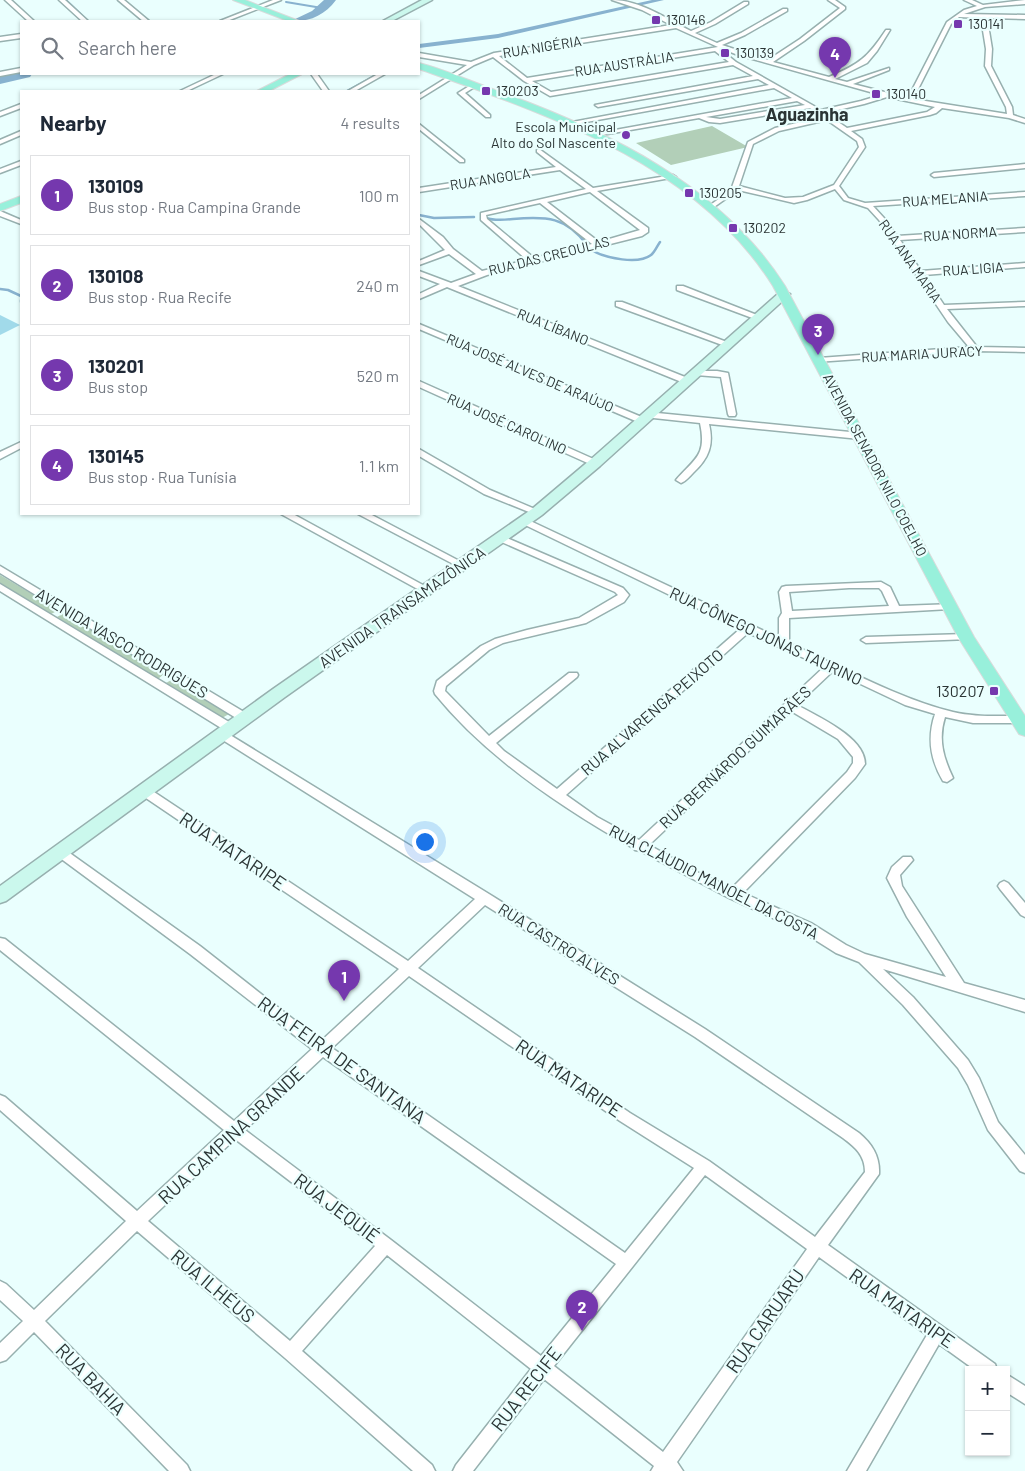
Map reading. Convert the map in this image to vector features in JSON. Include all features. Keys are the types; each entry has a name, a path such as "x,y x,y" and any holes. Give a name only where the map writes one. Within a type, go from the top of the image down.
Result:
{"main road":[{"path":"237,0 292,20"},
{"name":"AVENIDA SENADOR NILO COELHO","path":"420,66 570,123 596,134 653,164 673,176 712,206 742,237 770,272 784,294 966,637 1021,725"},
{"path":"263,87 281,75"},
{"path":"263,87 286,75"},
{"path":"261,90 295,75"},
{"path":"263,87 276,84"},
{"path":"0,204 20,195"},
{"path":"0,208 20,199"}],"street":[{"path":"8,0 30,20"},
{"path":"62,0 84,20"},
{"path":"121,0 145,20"},
{"path":"226,20 262,9 278,0"},
{"path":"389,20 428,0"},
{"path":"396,20 435,0"},
{"path":"615,0 644,9 718,47 887,95 940,106 1010,116 1025,121"},
{"path":"629,3 641,0"},
{"path":"769,62 802,40 842,8 831,0"},
{"path":"967,0 982,6"},
{"path":"910,100 949,23 958,16 982,6 1025,2"},
{"path":"691,34 746,3"},
{"path":"718,47 785,10"},
{"path":"958,16 1025,17"},
{"path":"984,17 989,49 988,66 1009,107 1010,116"},
{"name":"RUA NIGÉRIA","path":"420,97 472,64 494,55 676,26"},
{"path":"830,79 856,68 869,59 888,31"},
{"path":"0,39 20,36"},
{"path":"718,47 734,63 811,106 846,130 860,140 862,148 836,186 805,199 794,201 736,187"},
{"name":"RUA AUSTRÁLIA","path":"526,80 718,47"},
{"path":"420,55 472,64"},
{"path":"494,55 546,93 734,63"},
{"path":"716,66 723,71"},
{"path":"847,84 887,69"},
{"path":"0,74 20,70"},
{"path":"672,73 680,78"},
{"path":"185,90 218,75"},
{"path":"315,75 325,90"},
{"path":"353,90 380,75"},
{"path":"731,76 739,80"},
{"path":"651,77 658,82"},
{"path":"598,105 758,77"},
{"path":"629,80 637,85"},
{"path":"688,83 697,88"},
{"path":"606,84 614,89"},
{"path":"473,86 461,93 488,116"},
{"path":"570,123 774,86"},
{"path":"666,87 673,92"},
{"path":"644,90 652,96"},
{"path":"622,94 630,100"},
{"path":"818,112 862,103 887,95"},
{"path":"596,134 797,99"},
{"path":"0,114 20,106"},
{"path":"699,116 709,120 720,120 811,106"},
{"path":"846,130 928,114 940,106"},
{"path":"712,206 730,196 736,187 750,143 756,138 774,131 828,118"},
{"path":"420,127 462,161"},
{"path":"0,142 20,133"},
{"path":"539,151 591,190"},
{"path":"0,172 20,163"},
{"path":"934,175 1025,166"},
{"name":"RUA ANGOLA","path":"420,190 561,168"},
{"path":"532,260 487,223 482,216 492,211 540,200 673,176"},
{"name":"RUA ANA MARIA","path":"836,186 846,198 865,205 875,212 896,238 942,307 975,349"},
{"name":"RUA DAS CREOULAS","path":"420,297 481,274 596,243 639,234 644,231 645,228 591,190"},
{"name":"RUA MELANIA","path":"865,205 1025,194"},
{"path":"540,200 596,243"},
{"path":"0,213 20,222"},
{"path":"420,222 450,251 481,274"},
{"name":"RUA NORMA","path":"896,238 1025,230"},
{"path":"420,263 450,251"},
{"name":"RUA LIGIA","path":"920,273 1025,265"},
{"name":"RUA LÍBANO","path":"420,273 691,377 717,373 725,375 732,414"},
{"path":"680,288 758,317"},
{"name":"AVENIDA TRANSAMAZÔNICA","path":"0,896 226,731 537,512 595,463 644,417 784,294"},
{"path":"620,304 728,344"},
{"path":"942,307 1025,304"},
{"name":"RUA JOSÉ ALVES DE ARAÚJO","path":"420,326 644,417 860,436"},
{"name":"RUA MARIA JURACY","path":"819,360 975,349 1025,350"},
{"name":"RUA JOSÉ CAROLINO","path":"420,384 595,463"},
{"path":"682,480 698,464 707,448 708,438 704,422"},
{"path":"0,456 20,446"},
{"path":"420,453 487,492 537,512"},
{"path":"288,515 427,590"},
{"path":"365,515 462,565"},
{"name":"RUA CÔNEGO JONAS TAURINO","path":"524,521 784,646 910,702 941,712 1021,725"},
{"name":"RUA CLÁUDIO MANOEL DA COSTA","path":"500,538 619,590 624,595 620,600 582,621 531,632 485,648 441,684 439,691 443,696 507,760 593,820 639,847 733,895 806,927 862,958 1025,1006"},
{"name":"AVENIDA VASCO RODRIGUES","path":"0,569 245,718"},
{"path":"788,615 784,592 786,590 849,584 881,585 886,589 895,608"},
{"name":"AVENIDA VASCO RODRIGUES","path":"0,587 160,685 226,731"},
{"path":"784,646 784,618 786,615 950,606"},
{"name":"RUA ALVARENGA PEIXOTO","path":"558,795 747,628"},
{"path":"866,640 966,637"},
{"name":"RUA BERNARDO GUIMARÃES","path":"639,847 831,667"},
{"path":"488,743 573,674"},
{"path":"160,685 175,675"},
{"path":"733,895 845,782 859,764 859,756 842,736 791,706"},
{"path":"941,712 936,726 934,745 937,759 947,778"},
{"name":"RUA CASTRO ALVES","path":"226,731 700,1033 848,1133 864,1145 871,1154 872,1174"},
{"name":"RUA MATARIPE","path":"144,791 410,968 625,1117 704,1166 983,1366"},
{"name":"RUA FEIRA DE SANTANA","path":"60,852 194,950 322,1049 627,1263"},
{"path":"907,860 894,874 893,881 960,988"},
{"path":"1004,886 1025,912"},
{"name":"RUA CAMPINA GRANDE","path":"0,1354 137,1221 236,1131 485,897"},
{"name":"RUA JEQUIÉ","path":"0,943 236,1131 386,1245 666,1468"},
{"path":"862,958 908,1001 963,1064 974,1082 992,1126 1025,1166"},
{"name":"RUA ILHÉUS","path":"0,1101 426,1471"},
{"name":"RUA RECIFE","path":"462,1471 704,1166"},
{"name":"RUA CARUARU","path":"666,1468 817,1248 872,1174"},
{"path":"291,1352 386,1245"},
{"name":"RUA BAHIA","path":"0,1289 34,1321 172,1468"},
{"path":"856,1471 937,1333"},
{"path":"1010,1385 1025,1396"}],"green space":[{"path":"712,126 748,147 671,165 636,143"},
{"path":"0,575 59,610 51,614 0,583"},
{"path":"64,613 164,674 158,679 57,617"},
{"path":"173,679 229,714 222,718 166,683"}],"building":[{"path":"0,315 20,325 0,335"}],"waterway":[{"path":"66,0 87,20"},
{"path":"299,20 316,13 331,0"},
{"path":"420,46 498,36 661,0"},
{"path":"286,2 322,8"},
{"path":"0,80 22,75"},
{"path":"349,90 376,75"},
{"path":"420,215 434,218 474,217"},
{"path":"486,218 493,220 525,218 555,220 571,229 587,245"},
{"path":"593,251 614,258 638,260 651,255 660,242"},
{"path":"0,289 8,290 20,296"}],"place":[{"name":"130146","path":"656,20"},
{"name":"130141","path":"958,24"},
{"name":"130139","path":"725,53"},
{"name":"130145","path":"835,78"},
{"name":"130203","path":"486,91"},
{"name":"130140","path":"876,94"},
{"name":"Escola Municipal Alto do Sol Nascente","path":"626,135"},
{"name":"130205","path":"689,193"},
{"name":"130202","path":"733,228"},
{"name":"130201","path":"818,355"},
{"name":"130207","path":"994,691"},
{"name":"130109","path":"344,1001"},
{"name":"130108","path":"582,1331"}],"district":[{"name":"Aguazinha","path":"807,115"}]}
